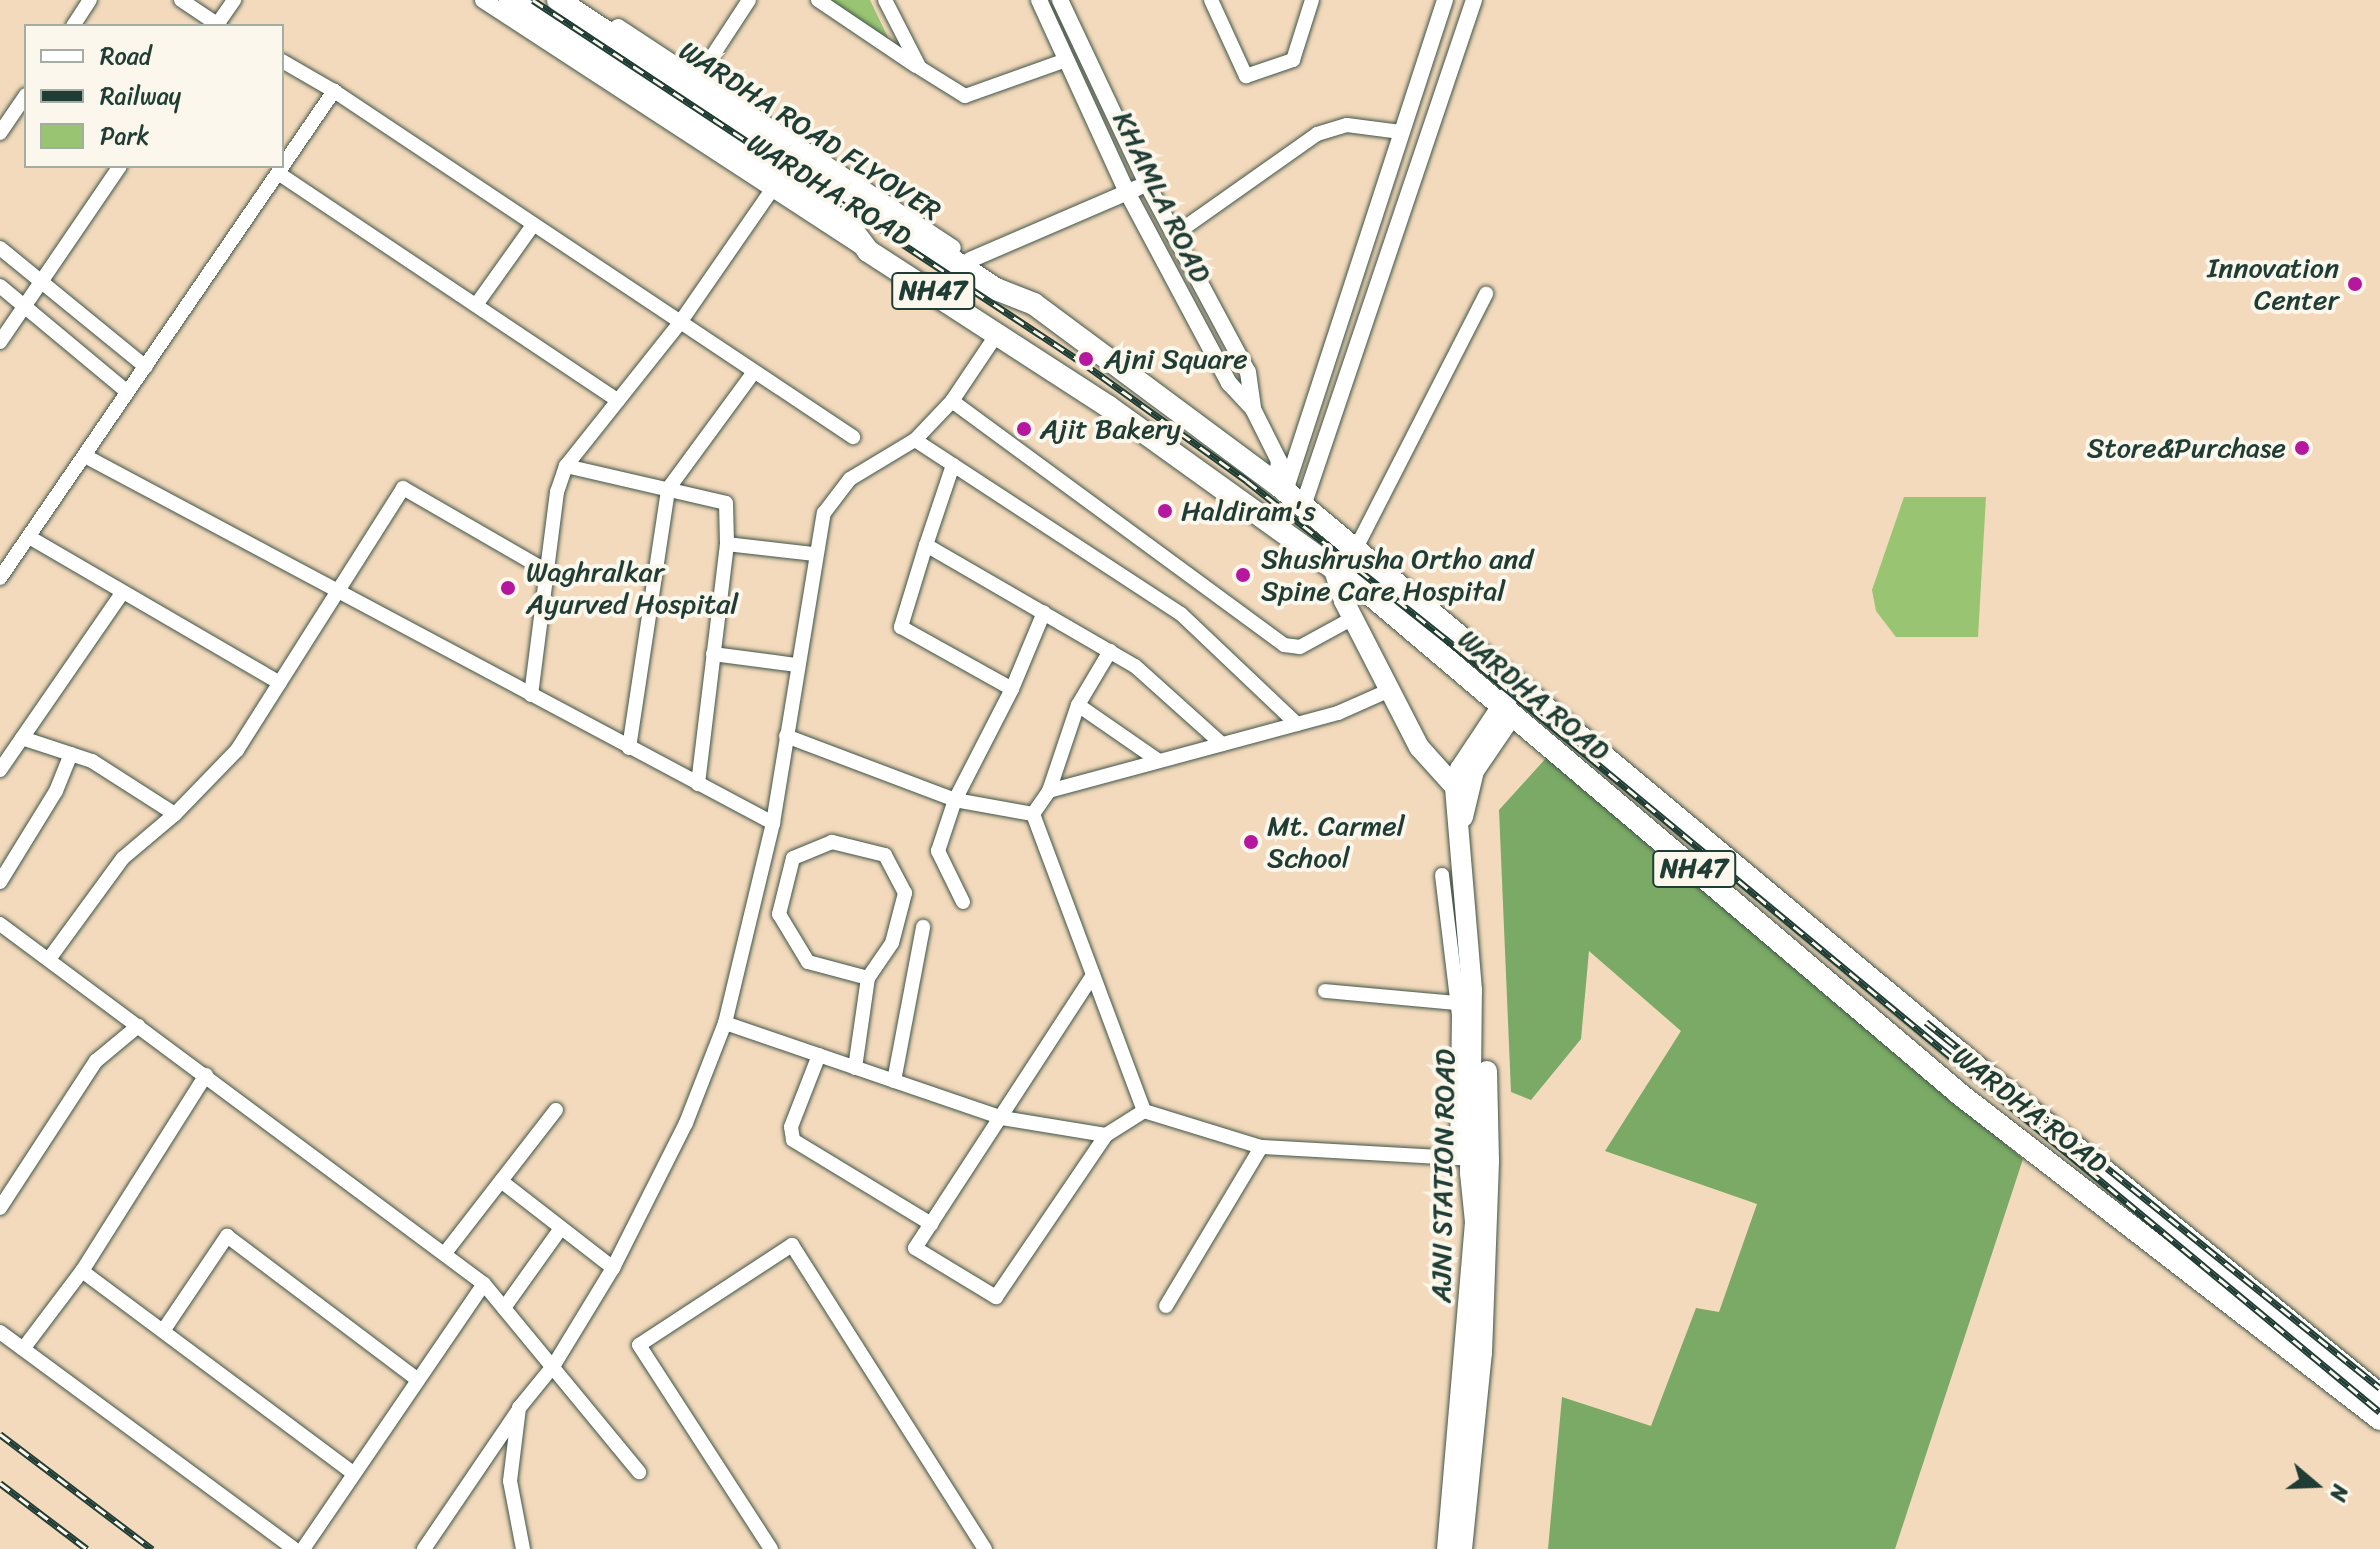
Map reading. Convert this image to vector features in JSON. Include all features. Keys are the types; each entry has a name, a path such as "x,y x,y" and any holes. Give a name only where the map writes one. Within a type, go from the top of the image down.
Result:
{"highway":[{"name":"WARDHA ROAD FLYOVER","path":"510,0 847,223 868,251"},
{"name":"WARDHA ROAD FLYOVER","path":"558,0 996,289 1034,304"},
{"name":"WARDHA ROAD","path":"868,251 1121,415 1333,567 1962,1096 2380,1419"},
{"name":"WARDHA ROAD","path":"1034,304 1303,506 1521,690 2380,1395"}],"main road":[{"path":"1333,567 1353,618 1419,747 1457,803"},
{"path":"1457,803 1521,690"},
{"path":"1457,803 1460,769 1507,711"},
{"name":"AJNI STATION ROAD","path":"1447,1549 1475,1222 1472,1159 1485,1004 1457,803"},
{"name":"AJNI STATION ROAD","path":"1462,1549 1482,1353 1472,1159"}],"street":[{"path":"74,24 90,0"},
{"path":"181,0 216,24"},
{"path":"218,24 234,0"},
{"name":"WARDHA ROAD","path":"483,0 771,191 868,251"},
{"name":"WARDHA ROAD","path":"577,0 1034,304"},
{"path":"698,78 749,0"},
{"path":"818,0 955,92 975,96 1066,60"},
{"path":"885,0 920,68"},
{"name":"KHAMLA ROAD","path":"1039,0 1127,192 1229,383 1253,409 1279,461 1280,488"},
{"name":"KHAMLA ROAD","path":"1060,0 1147,184 1248,372 1253,409"},
{"path":"1211,0 1246,76 1293,60 1312,0"},
{"path":"1280,488 1300,446 1445,0"},
{"path":"1303,506 1474,0"},
{"path":"284,62 334,91 679,324 853,437"},
{"path":"284,164 334,91"},
{"path":"0,133 24,98"},
{"path":"1174,235 1317,134 1347,125 1401,132"},
{"path":"0,342 119,168"},
{"path":"0,578 281,168"},
{"path":"278,173 618,401"},
{"path":"970,260 1147,184"},
{"path":"531,695 557,492 566,466 679,324 771,191"},
{"path":"476,305 533,225"},
{"path":"0,248 39,285 146,367"},
{"path":"0,286 126,391"},
{"path":"1355,550 1486,294"},
{"path":"424,1549 519,1408 554,1365 613,1268 686,1123 725,1023 773,823 814,554 824,513 850,479 915,440 952,401 997,334"},
{"path":"629,748 668,489 754,372"},
{"path":"952,401 1284,645 1300,647 1353,618"},
{"path":"915,440 1181,614 1297,724"},
{"path":"1300,446 1321,454"},
{"path":"85,456 773,823"},
{"path":"953,465 901,627 1012,689"},
{"path":"566,466 726,503 727,544 698,784"},
{"path":"49,959 123,858 175,814 237,750 403,488 547,571"},
{"path":"29,537 280,683"},
{"path":"727,544 814,554"},
{"path":"926,545 1135,666 1222,744"},
{"path":"0,770 123,592"},
{"path":"963,902 938,851 955,800 1012,689 1044,612"},
{"path":"1033,814 1049,791 1078,705 1110,651"},
{"path":"713,654 797,665"},
{"path":"1049,791 1297,724 1390,690"},
{"path":"1078,705 1159,761"},
{"path":"786,736 955,800 1033,814"},
{"path":"22,738 92,761 175,814"},
{"path":"0,882 56,791 71,754"},
{"path":"1033,814 1144,1111"},
{"path":"855,1068 868,978 892,943 905,893 885,855 832,842 793,858 779,914 808,962 868,978"},
{"path":"761,873 788,878"},
{"path":"1093,975 915,1248 996,1297 1106,1135 1144,1111 1261,1147 1472,1159 1442,875"},
{"path":"0,924 484,1284 554,1365 639,1472"},
{"path":"894,1081 923,927"},
{"path":"1325,991 1457,1003"},
{"path":"725,1023 1002,1118 1106,1135"},
{"path":"0,1208 96,1061 138,1026"},
{"path":"819,1055 791,1127 793,1140 931,1224"},
{"path":"23,1349 82,1271 206,1075"},
{"path":"445,1253 556,1110"},
{"path":"1166,1306 1261,1147"},
{"path":"501,1181 613,1268"},
{"path":"504,1308 561,1228"},
{"path":"163,1331 227,1236 418,1380"},
{"path":"771,1549 639,1345 792,1245 985,1549"},
{"path":"82,1271 354,1474"},
{"path":"303,1549 484,1284"},
{"path":"0,1332 294,1549"},
{"path":"519,1408 510,1481 523,1549"}],"green space":[{"path":"825,0 870,0 895,52"},
{"path":"1904,497 1986,497 1978,637 1896,637 1876,611 1872,590"},
{"path":"1547,757 2023,1159 1895,1549 1548,1549 1562,1397 1651,1426 1696,1308 1719,1312 1757,1204 1605,1151 1681,1031 1589,951 1581,1039 1531,1100 1511,1092 1499,810"}],"railway":[{"path":"533,0 1083,363 1247,481 1461,651 2380,1412"},
{"path":"1926,1022 2380,1388"},
{"path":"0,1434 152,1549"},
{"path":"0,1483 87,1549"}],"place":[{"name":"Innovation Center","path":"2355,284"},
{"name":"Ajni Square","path":"1086,359"},
{"name":"Ajit Bakery","path":"1024,429"},
{"name":"Store&Purchase","path":"2302,448"},
{"name":"Haldiram's","path":"1165,511"},
{"name":"Shushrusha Ortho and Spine Care Hospital","path":"1243,575"},
{"name":"Waghralkar Ayurved Hospital","path":"508,588"},
{"name":"Mt. Carmel School","path":"1251,842"}]}
